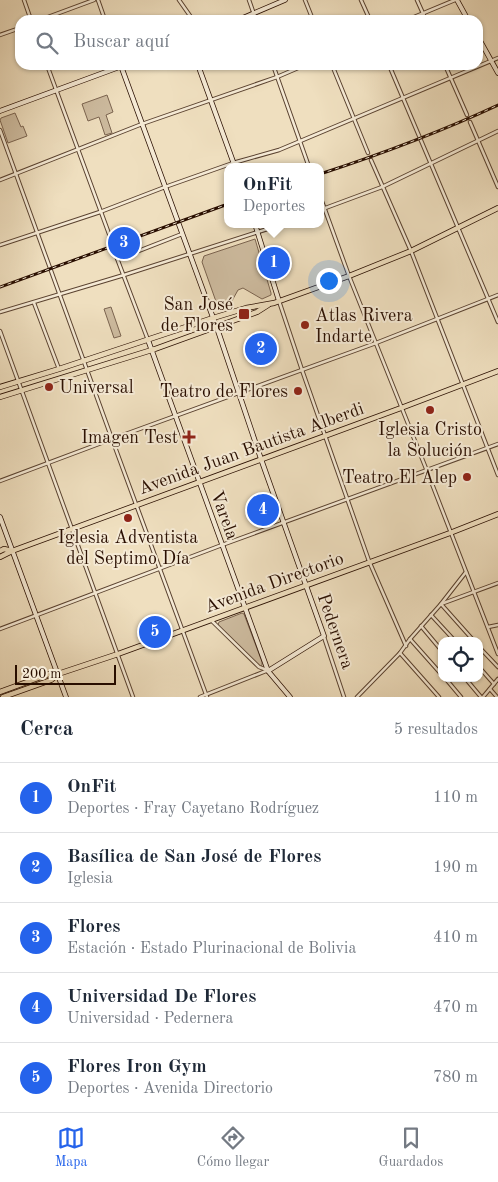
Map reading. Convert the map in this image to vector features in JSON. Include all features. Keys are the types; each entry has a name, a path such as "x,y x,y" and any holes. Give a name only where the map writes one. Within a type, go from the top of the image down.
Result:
{"main road":[{"path":"0,396 151,350 257,312 271,304 412,251 498,208"},
{"path":"0,387 213,318 246,308 271,304"},
{"name":"Avenida Juan Bautista Alberdi","path":"0,557 498,371"},
{"name":"Avenida Directorio","path":"0,692 49,674 58,674 118,654 498,514"},
{"name":"Avenida Juan Bautista Alberdi","path":"0,551 4,549 12,551"},
{"name":"Avenida Directorio","path":"3,697 51,680 58,674"}],"street":[{"path":"24,0 29,15"},
{"path":"54,15 96,0 103,15"},
{"path":"179,0 190,15"},
{"path":"248,0 254,13"},
{"path":"249,15 285,0"},
{"path":"305,0 312,15"},
{"path":"362,0 368,15"},
{"path":"418,0 423,13"},
{"path":"418,15 456,0 465,15"},
{"path":"0,35 15,30"},
{"path":"483,46 498,73"},
{"path":"483,64 498,58"},
{"path":"49,70 112,242"},
{"path":"0,112 109,70"},
{"name":"Pedernera","path":"124,70 216,326 344,697"},
{"path":"200,70 233,163"},
{"path":"275,70 308,163"},
{"path":"0,180 142,124 293,70"},
{"path":"334,70 368,153"},
{"path":"391,70 498,322"},
{"path":"448,70 467,114"},
{"path":"240,163 279,150 470,70"},
{"path":"470,122 498,187"},
{"path":"0,130 207,696"},
{"path":"498,132 382,187 325,209 349,276 498,654"},
{"path":"371,160 412,251 498,475"},
{"path":"0,245 224,168"},
{"path":"256,228 302,370 369,562 406,646"},
{"path":"0,312 272,228"},
{"path":"118,259 182,234"},
{"path":"115,253 148,340"},
{"path":"0,481 439,320 498,296"},
{"path":"33,302 59,369"},
{"path":"0,331 133,697"},
{"name":"Varela","path":"148,340 268,671"},
{"path":"0,629 498,444"},
{"path":"0,517 66,697"},
{"path":"358,697 400,653 466,572"},
{"path":"441,604 498,583"},
{"path":"441,604 470,637"},
{"path":"431,614 451,637"},
{"path":"211,620 259,668 268,671 290,697"},
{"path":"488,627 498,624"},
{"path":"421,626 438,646"},
{"path":"200,697 207,696 268,671 324,636"},
{"path":"410,639 438,670"},
{"path":"493,641 498,642"},
{"path":"483,651 498,667"},
{"path":"400,653 439,697"},
{"path":"483,672 494,684"},
{"path":"469,682 482,697 498,679"},
{"path":"448,682 461,697"},
{"path":"490,689 497,697"}],"shaded area":[{"path":"107,95 113,112 106,115 112,133 105,135 99,117 88,121 82,104"},
{"path":"15,113 27,136 8,143 0,120"},
{"path":"255,239 271,295 262,299 243,288 238,290 228,308 219,310 202,262 204,256"},
{"path":"111,307 121,336 114,338 104,309"},
{"path":"242,613 262,662 261,667 218,625 219,622"}],"railway":[{"path":"324,173 410,142 498,105"},
{"path":"0,287 224,205"}],"place":[{"name":"Flores","path":"124,243"},
{"name":"OnFit","path":"274,263"},
{"name":"San José de Flores","path":"244,314"},
{"name":"Atlas Rivera Indarte","path":"305,325"},
{"name":"Basílica de San José de Flores","path":"261,349"},
{"name":"Universal","path":"49,387"},
{"name":"Teatro de Flores","path":"298,391"},
{"name":"Iglesia Cristo la Solución","path":"430,410"},
{"name":"Imagen Test","path":"189,437"},
{"name":"Teatro El Alep","path":"467,477"},
{"name":"Universidad De Flores","path":"263,510"},
{"name":"Iglesia Adventista del Septimo Día","path":"128,518"},
{"name":"Flores Iron Gym","path":"155,632"}]}
